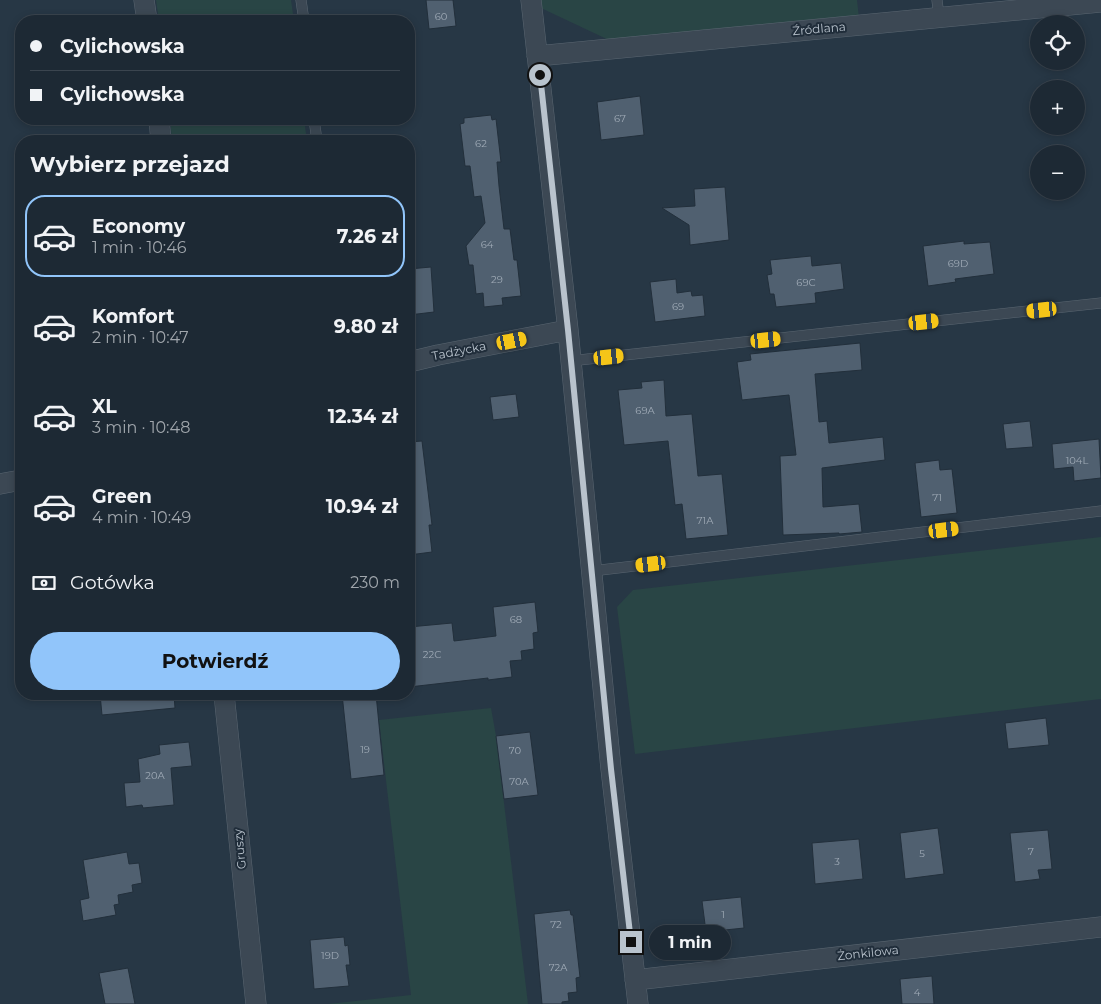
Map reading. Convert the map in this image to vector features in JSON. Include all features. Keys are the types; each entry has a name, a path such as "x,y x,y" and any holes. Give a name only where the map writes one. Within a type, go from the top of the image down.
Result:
{"street":[{"path":"144,0 146,15"},
{"path":"531,0 568,330 611,769 638,1004"},
{"name":"Źródlana","path":"537,56 938,9 1101,2"},
{"name":"Tadżycka","path":"415,361 568,330"},
{"path":"0,484 15,481"},
{"name":"Gruszy","path":"225,700 256,1004"},
{"name":"Żonkilowa","path":"635,980 1101,927"}],"lane":[{"path":"301,0 303,15"},
{"path":"570,361 1101,303"},
{"path":"592,571 1101,511"}],"green space":[{"path":"156,0 291,0 293,15 158,15"},
{"path":"539,0 857,0 859,18 611,41 541,8"},
{"path":"171,125 305,125 306,135 171,135"},
{"path":"1101,537 1101,699 635,754 617,607 633,590"},
{"path":"491,708 528,1004 328,1004 411,995 379,720"}],"building":[{"path":"426,0 453,0 456,26 429,29"},
{"path":"640,96 644,135 601,140 597,102"},
{"path":"491,115 492,120 496,119 501,162 497,162 504,229 510,229 514,260 517,260 521,296 502,298 503,305 484,307 483,293 476,294 473,265 469,265 466,246 485,223 481,196 474,197 470,166 465,166 460,124 464,123 464,118"},
{"path":"725,187 729,240 690,245 689,225 662,208 695,206 694,189"},
{"path":"964,241 964,244 990,242 994,274 955,279 956,282 928,286 923,246"},
{"path":"811,256 812,266 841,263 844,289 815,293 816,303 776,307 774,294 770,294 767,275 772,274 770,260"},
{"path":"431,267 434,312 415,314 415,268"},
{"path":"676,279 677,293 691,291 692,296 703,295 705,316 655,322 650,282"},
{"path":"860,343 862,370 815,374 819,422 827,421 829,443 883,437 885,460 822,468 823,507 859,504 862,532 783,535 780,456 796,455 789,395 742,400 737,362 751,360 750,354"},
{"path":"664,380 666,416 692,414 698,476 722,474 728,535 686,539 682,504 675,505 668,441 624,445 618,390 642,388 641,382"},
{"path":"516,394 519,417 493,420 490,397"},
{"path":"1030,421 1033,447 1006,449 1003,424"},
{"path":"1099,439 1101,478 1074,481 1073,467 1054,469 1052,444"},
{"path":"422,441 432,525 429,525 432,552 415,554 415,442"},
{"path":"939,460 940,470 952,469 957,513 921,517 915,463"},
{"path":"535,602 538,632 533,633 534,649 521,651 522,660 510,661 512,677 415,686 415,626 452,623 454,641 496,636 493,607"},
{"path":"101,700 174,700 175,708 102,715"},
{"path":"343,700 377,700 384,775 351,779"},
{"path":"1046,718 1049,745 1008,749 1005,723"},
{"path":"530,732 538,795 504,799 496,736"},
{"path":"189,742 192,766 171,768 174,805 143,808 142,805 126,807 124,783 140,782 138,759 160,754 159,745"},
{"path":"938,828 944,874 905,879 900,833"},
{"path":"1048,830 1052,869 1038,870 1040,879 1015,882 1010,833"},
{"path":"859,839 863,879 815,884 812,843"},
{"path":"127,852 129,864 139,863 142,883 132,885 133,892 118,895 119,904 114,905 116,915 83,921 80,900 89,898 83,860"},
{"path":"741,897 744,928 706,932 702,901"},
{"path":"570,910 571,915 573,915 580,977 576,978 577,992 568,993 569,1001 562,1002 562,1004 542,1004 534,914"},
{"path":"344,937 345,946 348,945 350,965 346,965 349,986 314,989 310,940"},
{"path":"128,968 135,1004 105,1004 99,973"},
{"path":"932,976 934,1004 902,1004 900,979"}],"route":[{"path":"540,75 568,330 611,769 631,942"}]}
